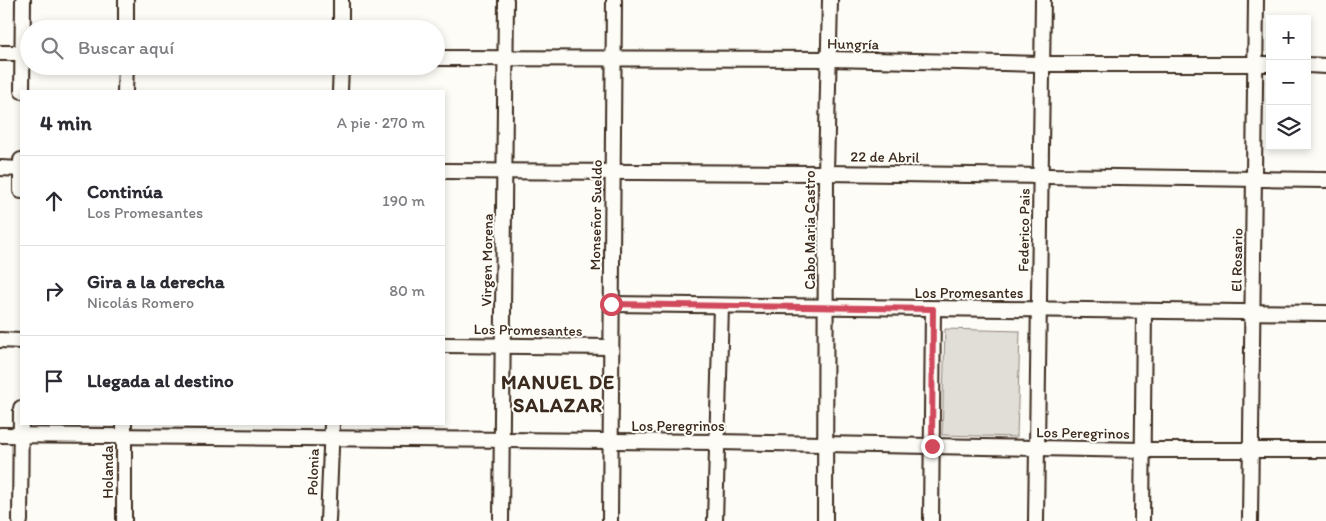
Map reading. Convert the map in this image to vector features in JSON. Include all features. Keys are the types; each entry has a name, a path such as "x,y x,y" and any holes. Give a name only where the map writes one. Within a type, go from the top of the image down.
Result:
{"street":[{"path":"23,0 24,20"},
{"path":"126,0 126,20"},
{"path":"341,0 341,20"},
{"name":"Virgen Morena","path":"501,521 506,0"},
{"name":"Monseñor Sueldo","path":"610,521 614,0"},
{"name":"Cabo Maria Castro","path":"824,521 826,173 830,0"},
{"name":"Federico Pais","path":"1036,521 1043,0"},
{"name":"El Rosario","path":"1250,521 1256,0"},
{"path":"0,53 20,53"},
{"name":"Hungría","path":"445,58 829,59 1042,64 1266,64"},
{"path":"1311,65 1326,66"},
{"path":"22,90 24,75"},
{"path":"126,75 126,90"},
{"path":"340,75 340,90"},
{"path":"0,168 20,169"},
{"name":"22 de Abril","path":"445,171 826,173 1326,180"},
{"name":"Los Promesantes","path":"611,304 1326,313"},
{"path":"715,521 720,306"},
{"path":"931,521 933,309"},
{"path":"1142,521 1144,311"},
{"path":"0,340 20,341"},
{"name":"Los Promesantes","path":"445,345 611,347"},
{"path":"20,521 21,425"},
{"name":"Polonia","path":"328,521 332,425"},
{"name":"Los Peregrinos","path":"0,435 124,430 331,439 717,442 1143,450 1326,450"},
{"name":"Holanda","path":"124,430 124,521"}],"shaded area":[{"path":"945,329 1020,331 1017,437 942,435"}],"district":[{"name":"MANUEL DE SALAZAR","path":"558,394"}],"route":[{"path":"611,304 933,309 932,446"}]}
